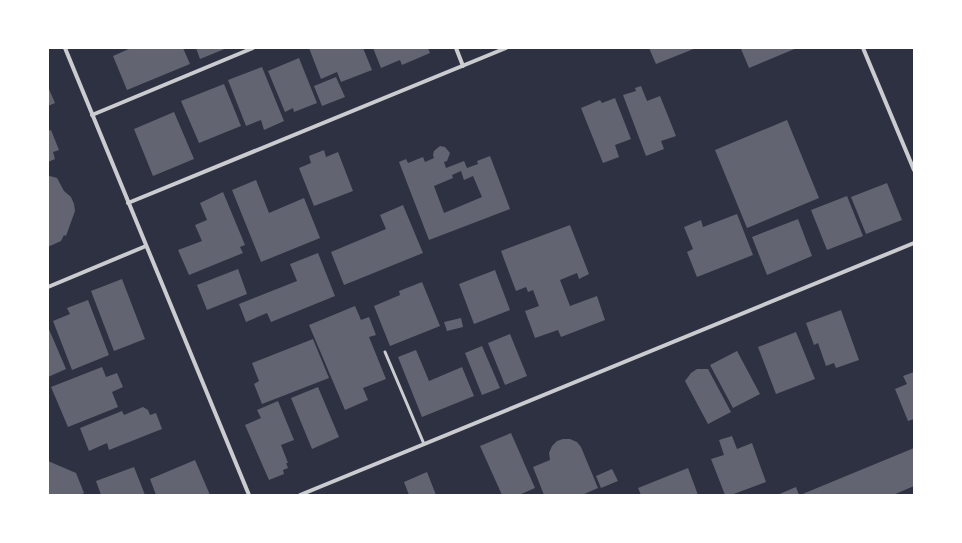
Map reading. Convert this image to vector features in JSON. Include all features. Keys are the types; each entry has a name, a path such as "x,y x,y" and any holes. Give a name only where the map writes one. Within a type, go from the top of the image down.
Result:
{"street":[{"path":"65,48 249,495"},
{"path":"92,115 254,48"},
{"path":"456,48 463,66"},
{"path":"128,203 506,48"},
{"path":"863,48 914,170"},
{"path":"300,495 914,243"},
{"path":"48,287 146,246"}],"lane":[{"path":"385,352 424,444"}],"building":[{"path":"131,48 183,48 190,64 127,90 113,56"},
{"path":"196,48 227,48 200,59"},
{"path":"309,48 363,48 372,70 341,82 337,72 321,79"},
{"path":"373,48 428,48 430,53 402,65 400,60 381,68"},
{"path":"649,48 696,48 656,64"},
{"path":"797,48 749,68 741,49"},
{"path":"299,58 317,103 294,112 293,108 285,112 268,71"},
{"path":"262,67 284,121 264,130 261,120 246,126 228,80"},
{"path":"336,77 345,97 322,106 314,86"},
{"path":"224,84 241,126 199,143 181,101"},
{"path":"641,86 647,101 660,96 676,136 661,141 664,149 646,156 623,95 636,91 635,88"},
{"path":"48,87 55,103 48,106"},
{"path":"615,98 631,139 615,145 619,157 603,163 581,108 600,100 602,103"},
{"path":"174,112 194,159 153,176 134,129"},
{"path":"787,120 819,198 747,228 715,150"},
{"path":"51,130 59,150 53,152 55,159 48,162 48,131"},
{"path":"440,146 445,147 450,153 447,161 444,162 446,168 464,161 467,168 478,164 477,161 490,156 510,209 429,240 399,162 406,159 408,163 423,157 425,162 434,158 434,151","holes":["461,171 464,180 473,176 482,197 444,213 434,186 453,178 452,175"]},
{"path":"324,150 326,157 338,152 353,191 314,206 299,168 311,163 309,156"},
{"path":"50,176 57,178 64,191 71,197 75,211 66,236 64,235 61,241 48,246 48,177"},
{"path":"256,180 269,213 304,198 320,238 261,262 232,190"},
{"path":"887,183 902,220 866,234 851,197"},
{"path":"223,192 245,245 240,247 243,253 189,275 178,250 202,241 195,225 207,220 200,203"},
{"path":"847,196 863,236 827,250 811,210"},
{"path":"403,205 423,253 344,285 331,252 386,229 380,215"},
{"path":"737,214 753,255 697,277 687,252 693,249 684,227 701,220 703,227"},
{"path":"798,219 812,256 767,275 752,237"},
{"path":"570,225 589,274 579,279 577,273 560,280 570,306 597,296 605,320 561,337 558,330 535,338 525,311 539,306 533,290 528,292 526,287 516,291 501,251"},
{"path":"318,253 335,296 271,322 267,313 246,322 239,304 297,281 290,264"},
{"path":"238,269 247,294 207,310 197,285"},
{"path":"495,270 510,310 474,324 459,284"},
{"path":"122,279 145,339 114,351 91,291"},
{"path":"422,282 440,326 390,346 374,306 400,295 399,291"},
{"path":"88,300 109,355 72,370 53,321 70,314 67,308"},
{"path":"355,306 361,320 369,317 376,335 369,337 386,379 363,388 368,400 345,410 309,325"},
{"path":"841,310 859,360 836,368 834,363 826,366 818,343 814,345 806,323"},
{"path":"461,318 463,327 447,331 444,322"},
{"path":"48,327 66,369 48,377"},
{"path":"796,332 815,379 776,394 758,347"},
{"path":"510,334 527,376 505,385 488,343"},
{"path":"313,339 329,378 262,404 254,384 259,381 252,363"},
{"path":"482,346 500,388 482,395 465,353"},
{"path":"416,350 429,381 462,367 474,396 422,417 398,357"},
{"path":"737,351 760,394 733,408 710,365"},
{"path":"102,367 106,377 117,373 123,387 112,392 118,407 68,427 51,387"},
{"path":"697,369 708,369 731,412 708,424 685,381 691,373"},
{"path":"914,372 914,419 908,421 895,389 907,384 903,376"},
{"path":"318,387 339,437 312,449 291,398"},
{"path":"278,401 294,440 281,445 288,463 286,463 288,468 283,470 284,474 269,480 245,425 261,418 257,410"},
{"path":"143,407 148,410 150,415 156,413 162,429 109,450 107,443 89,451 80,428 122,411 124,415"},
{"path":"511,433 535,488 519,495 502,495 480,446"},
{"path":"732,436 737,449 752,443 766,482 731,495 725,495 711,459 724,455 719,440"},
{"path":"570,439 577,442 581,447 598,488 582,495 544,495 533,467 550,460 549,453 552,446 557,441"},
{"path":"914,448 914,486 893,495 800,495"},
{"path":"195,460 210,495 156,495 150,479"},
{"path":"48,461 76,473 84,493 80,495 48,495"},
{"path":"134,467 145,495 101,495 96,481"},
{"path":"688,468 698,495 641,495 638,488"},
{"path":"612,469 618,481 601,488 596,476"},
{"path":"427,472 436,495 409,495 404,482"},
{"path":"796,487 799,495 777,495"}]}
